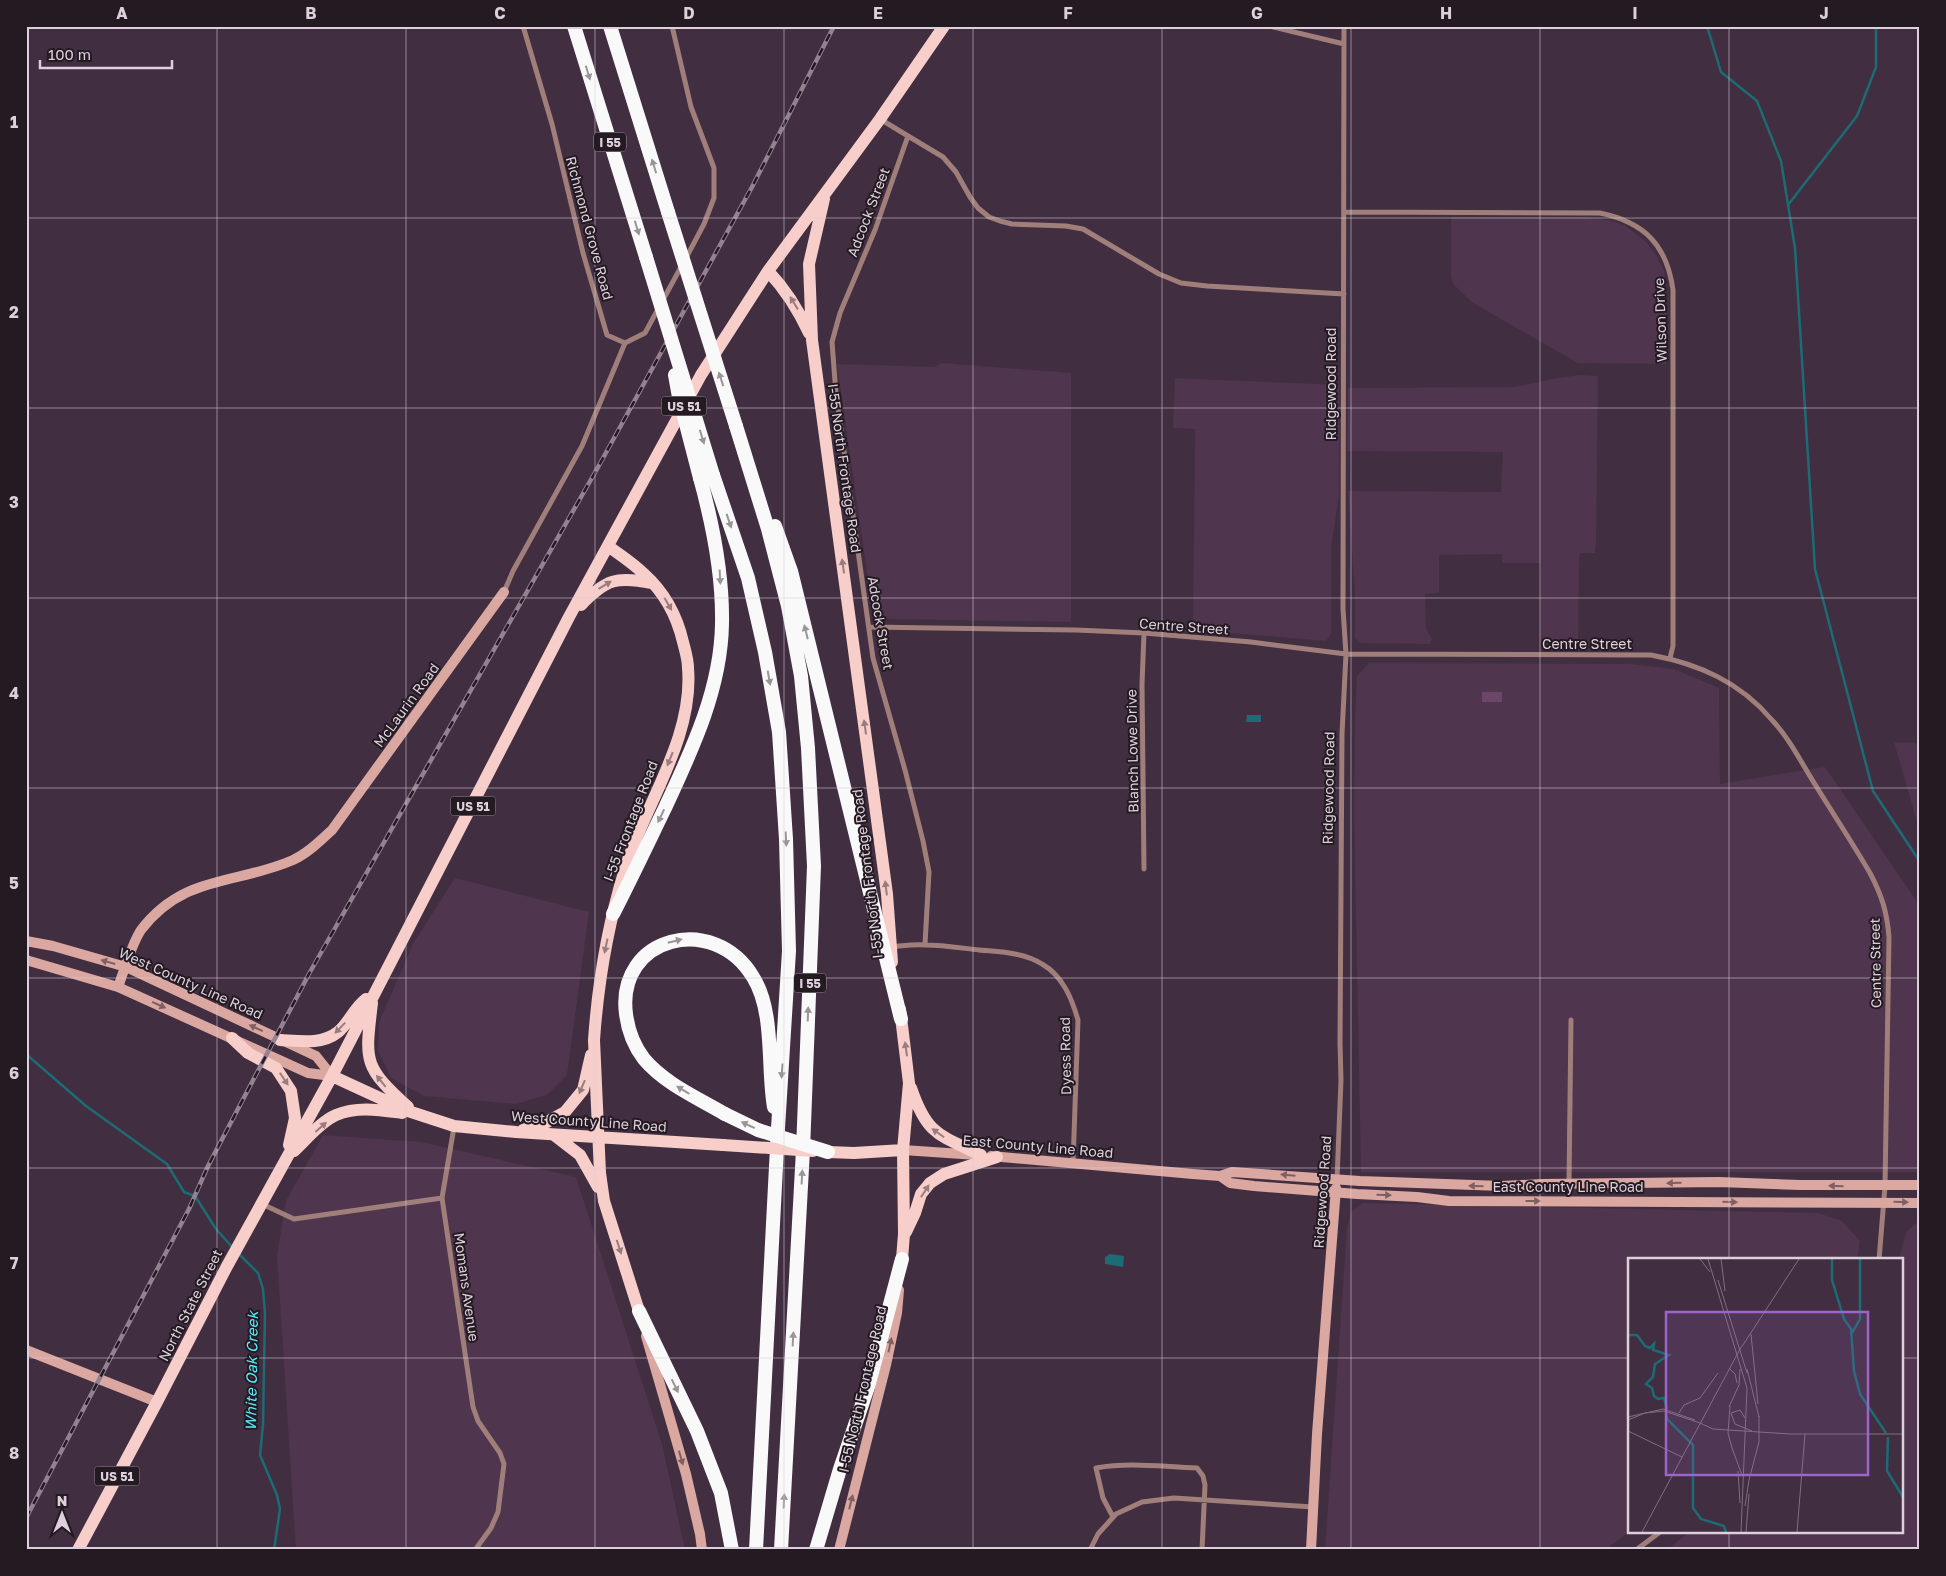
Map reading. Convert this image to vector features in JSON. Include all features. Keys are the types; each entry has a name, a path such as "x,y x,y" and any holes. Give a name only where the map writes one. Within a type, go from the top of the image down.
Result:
{"highway":[{"name":"I 55","path":"574,26 664,313 679,397 707,476 748,578 765,652 779,732 786,839 789,951 756,1550"},
{"name":"I 55","path":"612,31 768,529 788,606 801,676 808,748 814,866 803,1150 781,1550"},
{"path":"737,430 791,571 901,1019"},
{"path":"613,914 678,778 706,710 718,662 722,624 719,564 709,508 707,476"},
{"path":"778,1128 771,1090 767,1027 763,999 753,977 738,959 719,945 701,940 680,939 660,945 644,958 630,975 625,992 627,1024 632,1040 644,1059 668,1080 726,1114 758,1130 828,1152"},
{"path":"816,1550 840,1469 869,1384 902,1258"},
{"path":"639,1311 698,1431 721,1493 732,1550"}],"main road":[{"name":"US 51","path":"332,1076 373,993 430,888 569,618 701,375 768,270 880,119 944,26"},
{"name":"I-55 North Frontage Road","path":"826,192 809,264 812,340 887,894 890,946 909,1083 903,1150 904,1234 902,1258"},
{"path":"768,270 797,308 812,340"},
{"name":"I-55 Frontage Road","path":"604,1201 600,1173 594,1040 604,958 625,868 681,732 688,700 688,667 680,628 667,601 645,574 608,546"},
{"path":"569,618 594,591 612,580 633,579 652,583"},
{"path":"280,1040 309,1042 324,1039 338,1032 362,1002 373,993"},
{"path":"373,993 368,1055 374,1071 385,1086 416,1115"},
{"path":"232,1038 248,1053 276,1068 291,1091 295,1118 285,1160"},
{"path":"516,1132 547,1122 564,1112 583,1090 594,1040"},
{"name":"West County Line Road","path":"332,1076 416,1115 454,1126 554,1135 854,1153"},
{"name":"North State Street","path":"78,1550 226,1268 332,1076"},
{"path":"909,1083 917,1106 926,1123 936,1133 981,1155"},
{"path":"285,1160 334,1116 352,1110 375,1110 416,1115"},
{"path":"554,1135 580,1155 595,1178 639,1311"},
{"name":"East County Line Road","path":"854,1153 903,1150"},
{"path":"904,1234 915,1213 921,1194 930,1183 944,1174 997,1157"}],"street":[{"name":"Richmond Grove Road","path":"523,26 552,124 583,253 607,335 625,343"},
{"path":"625,343 645,333 704,224 714,198 714,168 691,107 672,26"},
{"path":"1269,26 1344,44"},
{"name":"Ridgewood Road","path":"1311,1550 1315,1508 1317,1434 1337,1179 1341,1080 1342,734 1346,654 1343,609 1344,26"},
{"path":"880,119 943,157 956,172 978,208 994,219 1012,224 1066,226 1083,229 1159,274 1181,283 1344,294"},
{"name":"Adcock Street","path":"908,136 874,230 840,313 832,342 840,421 873,658 905,770 929,872 924,944"},
{"name":"Wilson Drive","path":"1345,212 1600,213 1620,217 1636,226 1656,245 1670,273 1673,290 1673,646 1670,658"},
{"name":"McLaurin Road","path":"118,986 140,932 156,914 177,897 207,884 268,869 294,859 314,846 332,830 504,592 513,570 582,446 625,343"},
{"name":"Centre Street","path":"869,626 1068,630 1144,634 1251,642 1346,654 1651,655 1670,658 1702,668 1733,685 1756,702 1773,720 1789,742 1882,895 1889,937 1885,1186 1879,1258"},
{"name":"Blanch Lowe Drive","path":"1144,634 1142,684 1144,869"},
{"name":"West County Line Road","path":"26,941 53,946 126,967 316,1056 332,1076"},
{"name":"Dyess Road","path":"890,946 924,944 1006,952 1028,957 1043,964 1058,978 1074,1004 1078,1020 1073,1164"},
{"name":"West County Line Road","path":"26,960 118,986 308,1073 332,1076"},
{"path":"1570,1184 1571,1020"},
{"name":"Momans Avenue","path":"454,1126 442,1198 473,1407 478,1421 500,1453 504,1464 498,1512 490,1528 474,1550"},
{"name":"East County Line Road","path":"903,1150 1220,1176 1232,1172 1428,1185 1502,1186 1720,1182 1885,1186 1920,1185"},
{"name":"East County Line Road","path":"1220,1176 1230,1183 1336,1192 1417,1196 1461,1201 1920,1202"},
{"path":"261,1203 294,1219 442,1198"},
{"name":"I-55 North Frontage Road","path":"840,1550 888,1356 897,1313 902,1258"},
{"path":"639,1311 686,1474 702,1550"},
{"path":"26,1350 157,1402"},
{"path":"1113,1517 1103,1498 1096,1468 1109,1465 1197,1468 1203,1476 1205,1485 1202,1550"},
{"path":"1090,1550 1098,1534 1116,1514 1142,1502 1174,1498 1315,1508"},
{"path":"1636,1550 1657,1534"}],"shaded area":[{"path":"1451,217 1584,217 1609,220 1624,225 1646,242 1656,255 1664,271 1666,291 1666,364 1578,363 1473,303 1454,285 1451,276"},
{"path":"941,363 1071,373 1071,622 887,619 879,617 872,607 837,364 935,367"},
{"path":"1581,375 1598,376 1596,543 1595,553 1580,553 1578,643 1540,644 1541,563 1502,563 1502,554 1439,555 1439,593 1425,594 1426,629 1432,639 1430,644 1360,643 1355,638 1355,595 1348,491 1501,492 1503,452 1347,451 1348,388 1515,387"},
{"path":"1175,378 1339,385 1339,496 1331,548 1331,634 1326,641 1193,630 1195,429 1173,428"},
{"path":"1369,663 1629,664 1674,669 1719,688 1720,784 1825,767 1920,906 1920,1172 1361,1172 1354,808 1355,722 1357,676"},
{"path":"1482,692 1502,692 1502,702 1482,702"},
{"path":"1894,742 1920,743 1920,828 1918,825"},
{"path":"455,878 589,912 567,1075 547,1095 516,1104 424,1096 391,1078 378,1050 379,1022 414,942"},
{"path":"323,1135 421,1142 576,1177 662,1444 685,1550 296,1550 277,1255 286,1201"},
{"path":"1362,1203 1818,1213 1842,1221 1860,1241 1857,1258 1628,1258 1628,1533 1605,1550 1325,1550 1347,1228 1351,1212"},
{"path":"1920,1220 1920,1550 1666,1550 1687,1534 1904,1534 1904,1258 1899,1258 1907,1231"}],"water":[{"path":"1247,715 1261,715 1261,722 1246,722"},
{"path":"1110,1254 1124,1256 1123,1267 1105,1264 1105,1257"}],"waterway":[{"path":"1707,26 1721,72 1757,101 1781,161 1795,248 1815,569 1873,791 1920,862"},
{"path":"1788,205 1857,116 1876,67 1876,26"},
{"name":"White Oak Creek","path":"26,1054 86,1106 167,1164 184,1192 195,1196 216,1229 233,1248"},
{"name":"White Oak Creek","path":"239,1254 258,1273 263,1289 265,1313 263,1425 260,1455 277,1495 280,1509 274,1550"}],"railway":[{"path":"26,1518 189,1209 208,1166 310,972 597,469 752,187 834,26"}]}
